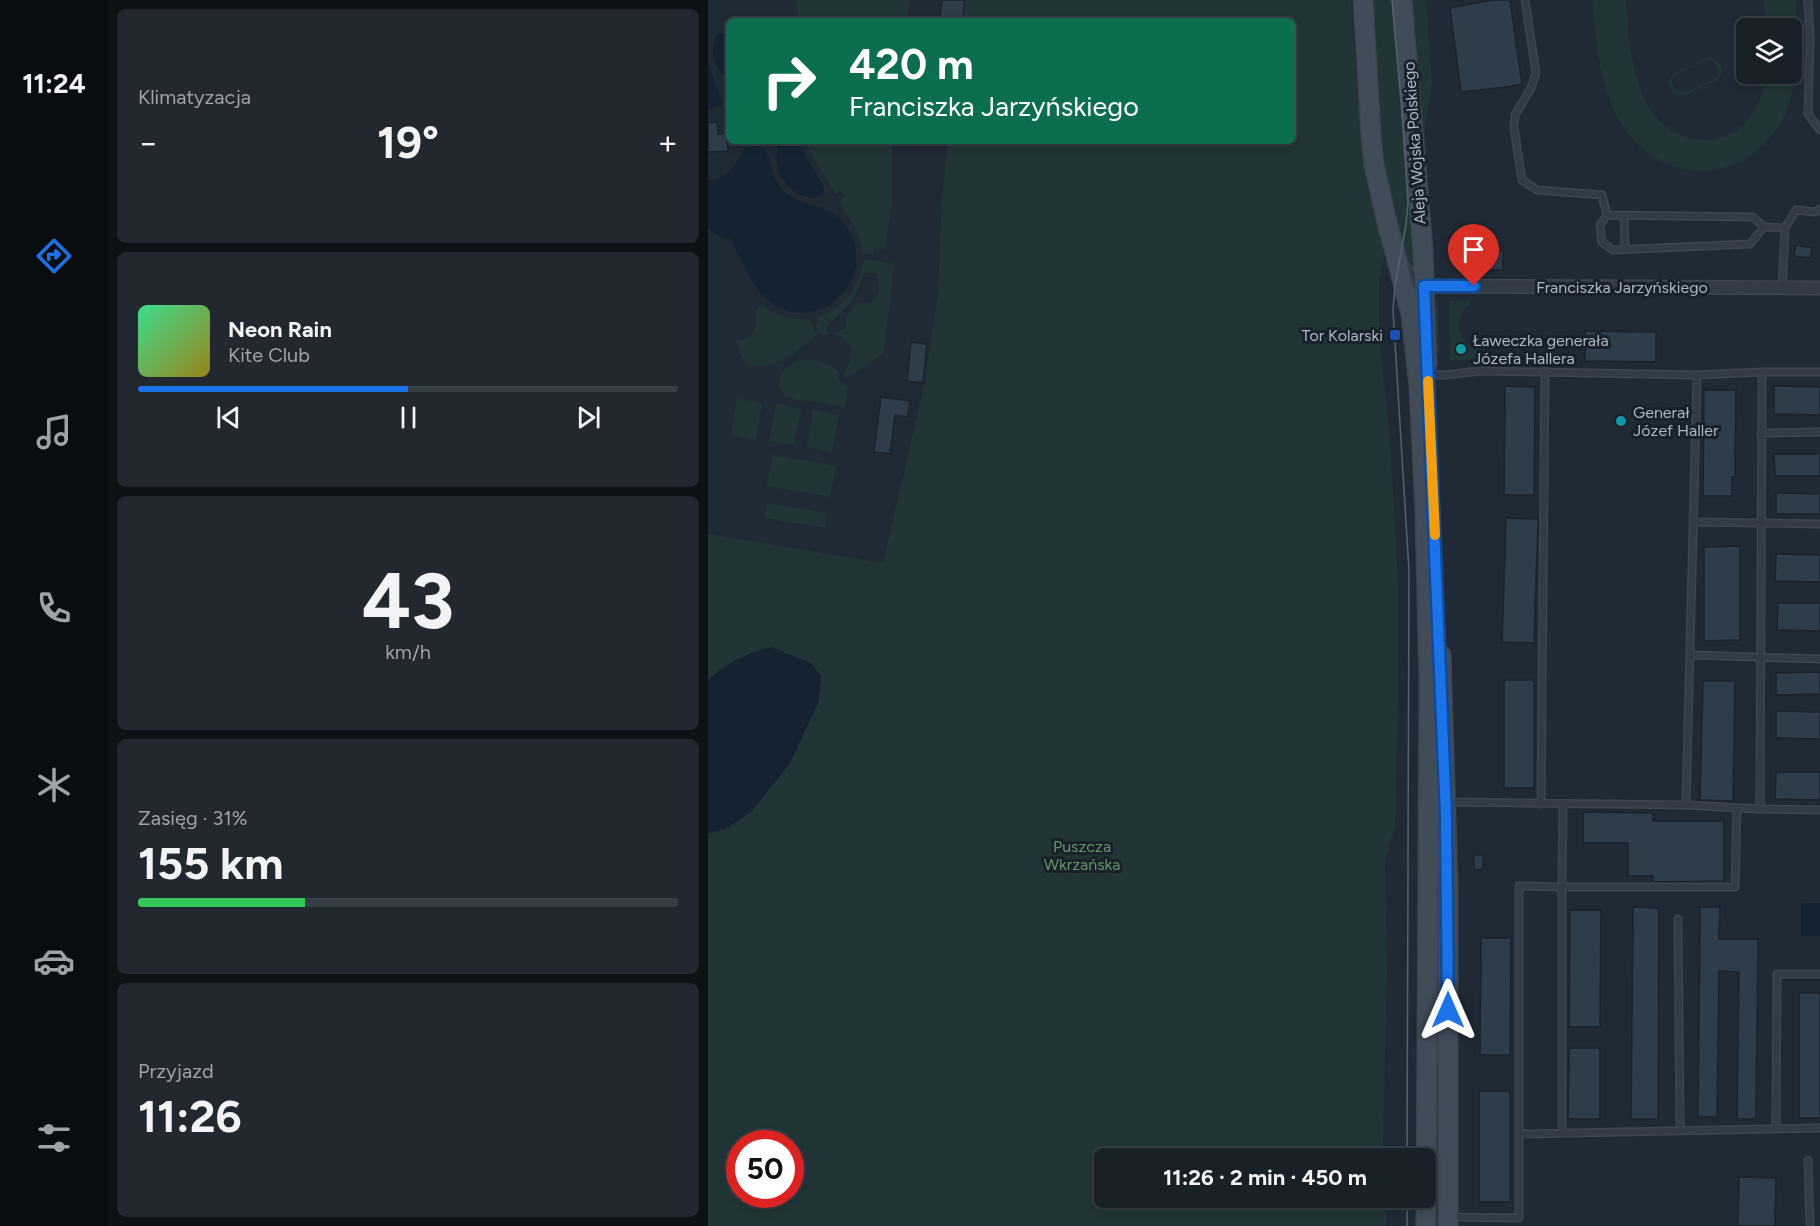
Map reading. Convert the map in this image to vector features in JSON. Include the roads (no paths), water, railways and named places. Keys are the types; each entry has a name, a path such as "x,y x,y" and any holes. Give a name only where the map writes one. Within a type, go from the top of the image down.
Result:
{"main road":[{"name":"Aleja Wojska Polskiego","path":"1363,0 1369,109 1376,176 1398,258 1422,374"},
{"name":"Aleja Wojska Polskiego","path":"1402,0 1423,251 1422,374 1428,594 1437,801 1448,885 1448,1221"},
{"name":"Aleja Wojska Polskiego","path":"1426,1221 1427,885 1437,801"}],"street":[{"name":"Aleja Wojska Polskiego","path":"1398,258 1410,278 1424,286 1416,297 1411,314"},
{"name":"Franciszka Jarzyńskiego","path":"1424,286 1820,288"},
{"path":"1427,885 1448,885"},
{"name":"Aleja Wojska Polskiego","path":"1426,1221 1448,1221"}],"lane":[{"path":"1525,0 1536,73 1531,88 1515,115 1514,128 1522,180 1537,190 1602,195 1607,215 1600,225 1602,242 1613,250 1750,244 1764,227"},
{"path":"1808,0 1810,39 1808,114 1820,130"},
{"path":"1782,288 1785,228 1796,210 1815,212 1820,209"},
{"path":"1607,215 1753,217 1764,227 1785,228"},
{"path":"1624,216 1625,249"},
{"path":"1422,374 1444,375 1480,371 1697,375 1820,372"},
{"path":"1541,804 1545,371"},
{"path":"1760,809 1762,372"},
{"path":"1686,805 1697,375"},
{"path":"1761,433 1820,432"},
{"path":"1693,522 1820,524"},
{"path":"1690,655 1820,659"},
{"path":"1437,801 1686,805 1820,810"},
{"path":"1563,804 1563,1133"},
{"path":"1518,1226 1519,886 1736,887 1737,808"},
{"path":"1678,918 1680,1131"},
{"path":"1776,1129 1777,974 1820,974"},
{"path":"1519,1134 1820,1128"},
{"path":"1808,1160 1810,1226"},
{"path":"1448,1221 1518,1218"}],"water":[{"path":"718,34 726,34 726,78 716,66 713,53"},
{"path":"708,63 723,105 708,110"},
{"path":"779,144 799,144 824,187 822,194 816,198 806,197 786,184 779,173 777,158"},
{"path":"753,145 766,151 778,185 783,191 798,201 824,209 839,218 846,226 855,246 856,266 849,284 837,298 821,309 803,313 784,310 765,298 750,278 730,239 718,236 708,227 708,181 727,174 742,152"},
{"path":"771,647 811,663 821,676 819,701 790,763 751,812 725,829 708,833 708,680 737,659"},
{"path":"1801,903 1820,903 1820,936 1801,936"}],"tram line":[{"path":"1392,0 1408,202 1393,310 1409,571 1407,1148"},
{"path":"1407,1208 1407,1226"}],"place":[{"name":"Tor Kolarski","path":"1395,335"},
{"name":"Ławeczka generała Józefa Hallera","path":"1461,349"},
{"name":"Generał Józef Haller","path":"1621,421"}],"park label":[{"name":"Puszcza Wkrzańska","path":"1082,855"}]}
